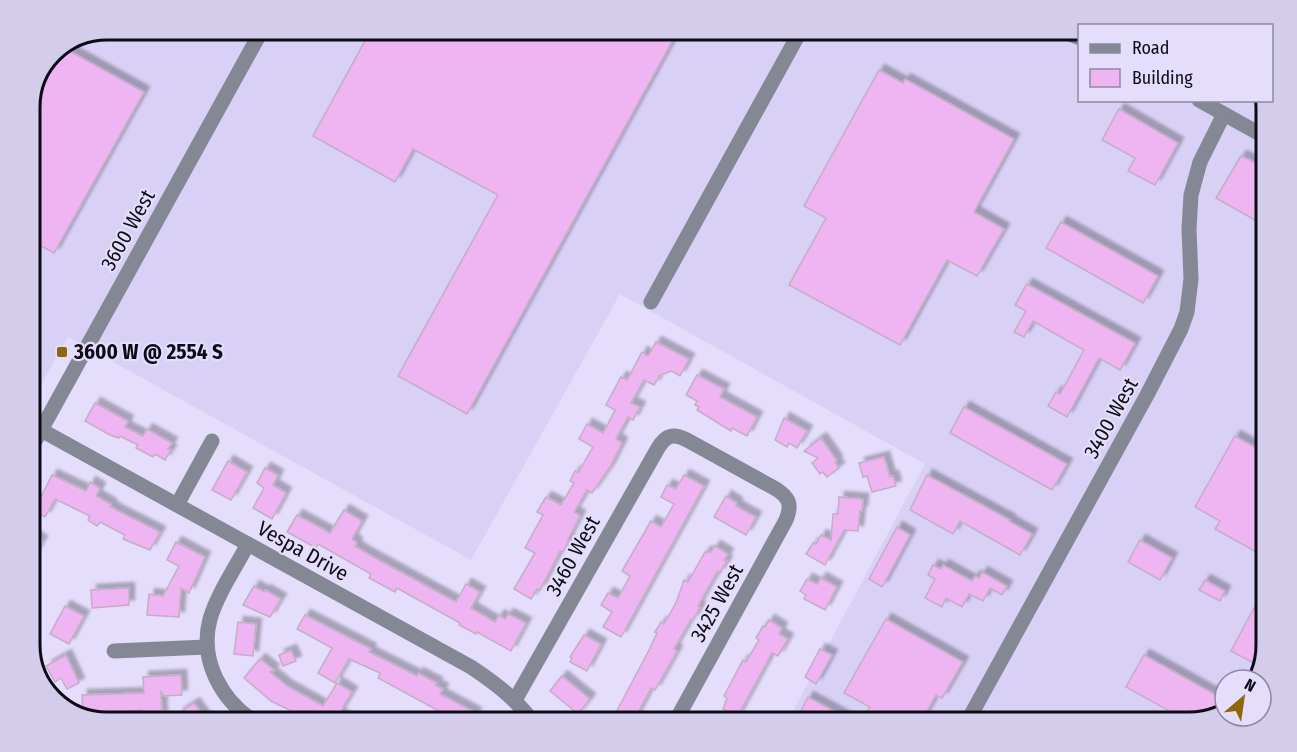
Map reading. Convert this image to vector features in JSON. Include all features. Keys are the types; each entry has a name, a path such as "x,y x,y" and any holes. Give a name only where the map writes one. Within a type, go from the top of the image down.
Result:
{"street":[{"name":"3600 West","path":"41,422 256,40"},
{"path":"651,302 795,40"},
{"path":"1203,102 1256,132"},
{"name":"3400 West","path":"973,712 1148,395 1181,329 1187,312 1190,288 1191,195 1200,162 1224,114"},
{"name":"Vespa Drive","path":"41,434 177,505 471,667 497,684 525,712"},
{"name":"3460 West","path":"515,700 658,448 670,435 687,440 776,489 790,502"},
{"path":"177,505 212,441"},
{"name":"3425 West","path":"680,712 786,520 790,502"},
{"path":"242,712 223,691 212,668 207,647 210,620 215,606 248,544"},
{"path":"114,651 207,647"}],"shaded area":[{"path":"108,40 1078,40 1078,102 1256,102 1256,653 1252,668 1213,668 1213,707 1189,712 792,712 925,464 620,294 471,560 68,337 41,385 41,103 47,78 63,57 86,44"}],"building":[{"path":"366,40 673,40 467,414 398,376 498,195 413,149 395,182 313,136"},
{"path":"70,52 144,92 54,253 41,246 41,103 47,78 54,67"},
{"path":"879,70 903,83 905,79 1014,139 974,212 1004,229 977,276 947,260 900,345 789,285 826,218 804,206"},
{"path":"1119,109 1178,143 1155,185 1128,171 1135,158 1102,140"},
{"path":"1241,156 1256,163 1256,221 1216,198"},
{"path":"1061,222 1158,276 1143,303 1046,248"},
{"path":"1027,284 1135,343 1120,370 1099,358 1067,417 1048,406 1056,392 1060,394 1084,350 1033,321 1024,337 1014,332 1026,311 1015,305"},
{"path":"656,342 689,359 680,376 672,371 660,375 654,385 644,380 631,403 640,407 633,420 628,417 616,439 622,443 610,467 592,493 587,490 574,512 580,516 563,552 560,551 540,590 537,589 531,599 514,589 535,553 525,548 543,515 537,512 546,497 561,505 574,483 570,481 575,471 578,473 593,447 579,439 587,424 603,433 615,410 606,405 621,377 627,380 642,352 648,356"},
{"path":"697,375 724,389 720,397 757,417 747,436 732,428 731,431 697,410 699,407 695,405 697,401 686,395"},
{"path":"95,403 128,421 125,427 143,436 147,429 172,443 165,460 155,454 153,457 136,448 138,445 120,436 119,438 110,435 85,421"},
{"path":"964,407 1067,464 1052,490 950,433"},
{"path":"784,418 807,431 797,448 789,443 787,447 775,440"},
{"path":"1235,436 1256,448 1256,552 1215,529 1220,521 1195,507"},
{"path":"821,438 837,461 835,462 839,468 827,477 823,472 820,474 812,463 818,458 804,451"},
{"path":"884,457 890,477 893,476 896,486 872,492 867,476 863,477 859,463"},
{"path":"228,461 247,472 231,500 212,490"},
{"path":"265,468 278,475 273,485 286,493 272,519 253,508 264,488 257,483"},
{"path":"52,475 86,491 90,482 100,488 96,496 111,504 110,506 160,532 150,550 123,539 125,535 100,522 97,526 88,520 90,516 55,499 45,517 41,515 41,497"},
{"path":"684,475 704,486 621,637 603,627 612,612 601,605 608,593 618,598 630,576 622,571 651,521 661,527 674,504 661,497 667,485 676,489"},
{"path":"927,475 1032,534 1020,555 960,521 953,534 910,510"},
{"path":"726,496 737,503 736,506 756,517 746,535 714,517"},
{"path":"839,497 863,499 858,531 844,530 825,565 806,554 821,535 831,540 833,514 838,514"},
{"path":"344,510 362,521 352,539 357,543 355,546 366,553 456,602 466,584 480,592 471,608 495,622 499,615 505,619 508,614 526,623 511,651 459,625 460,623 397,588 395,592 369,578 371,574 318,544 316,548 287,532 297,515 330,533"},
{"path":"897,527 910,535 882,587 869,579"},
{"path":"1140,540 1172,558 1160,580 1128,562"},
{"path":"176,542 205,557 189,593 181,588 179,617 147,615 149,594 163,596 179,566 167,560"},
{"path":"715,546 728,554 724,560 727,561 720,573 718,571 698,606 700,608 674,649 677,651 655,690 651,688 638,712 616,712 648,652 657,633 655,632 661,622 664,624 676,603 684,580 688,582 705,552 711,552"},
{"path":"933,565 941,569 943,565 972,581 975,576 979,578 982,572 1007,586 1002,595 990,588 983,601 969,594 962,607 946,598 942,607 925,598 935,579 928,575"},
{"path":"821,578 837,587 825,610 804,599 806,595 800,591 807,579 817,584"},
{"path":"1205,580 1225,591 1220,601 1199,590"},
{"path":"254,586 281,599 270,617 243,605"},
{"path":"129,588 129,605 92,608 91,590"},
{"path":"65,606 84,616 69,644 50,634"},
{"path":"1254,608 1256,609 1256,653 1254,663 1231,651"},
{"path":"305,615 371,649 369,652 417,676 418,673 437,683 435,685 443,689 440,694 474,712 441,712 378,678 380,673 349,659 335,683 318,673 332,648 297,629"},
{"path":"886,619 963,662 942,698 936,695 927,712 867,712 870,707 844,693"},
{"path":"769,620 782,628 779,634 788,639 778,656 772,653 740,712 728,712 723,709 727,698 724,696 743,660 746,662 759,640 756,638 763,626 765,627"},
{"path":"238,622 256,624 253,656 234,654"},
{"path":"584,635 601,644 587,671 570,662 572,658 570,657"},
{"path":"820,649 832,655 816,684 805,677"},
{"path":"291,650 296,661 283,666 279,655"},
{"path":"66,655 79,683 67,689 61,678 55,682 46,666"},
{"path":"1144,655 1213,693 1213,707 1198,711 1171,712 1126,687"},
{"path":"260,659 274,670 270,672 287,686 323,706 337,683 352,692 340,712 294,712 271,701 244,678"},
{"path":"181,675 182,695 164,696 161,692 162,712 142,712 142,710 108,712 83,706 82,695 144,693 143,677"},
{"path":"562,676 590,699 580,712 576,712 550,691"},
{"path":"808,697 836,712 800,712"},
{"path":"194,703 201,712 181,712"}],"place":[{"name":"3600 W @ 2554 S","path":"62,352"}]}
